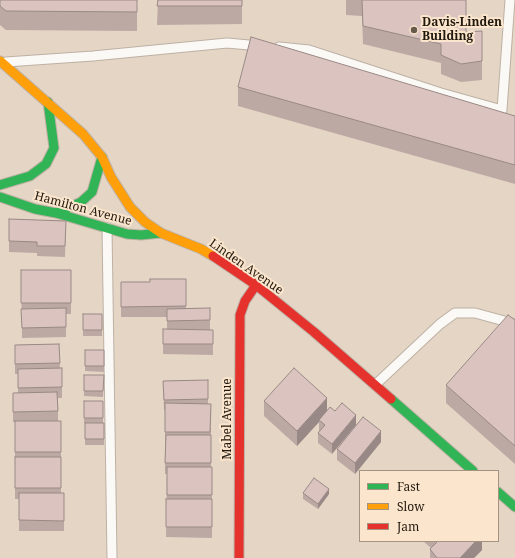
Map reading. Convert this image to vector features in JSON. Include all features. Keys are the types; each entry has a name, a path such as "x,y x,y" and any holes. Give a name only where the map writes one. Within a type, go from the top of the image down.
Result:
{"main road":[{"name":"Linden Avenue","path":"1,62 83,134 102,157 110,177 130,207 145,222 161,233 200,249 224,263 256,285 314,332 472,470"},
{"path":"0,185 30,176 46,164 54,148 48,102"},
{"path":"56,213 81,202 92,192 102,157"},
{"name":"Hamilton Avenue","path":"0,197 35,209 56,213 127,234 140,235 161,233"},
{"name":"Mabel Avenue","path":"239,558 240,315 245,301 256,285"},
{"path":"499,493 515,507"}],"lane":[{"path":"1,62 101,55 226,43 309,50 441,93 502,110 510,0"},
{"path":"107,228 112,558"},
{"path":"374,385 440,324 455,313 475,313 515,324"}],"building":[{"path":"0,0 137,0 137,12 6,11 0,6"},
{"path":"158,0 242,0 242,6 157,6"},
{"name":"Davis-Linden Building","path":"362,0 466,0 466,32 482,31 482,61 461,64 441,55 441,44 363,26"},
{"path":"251,37 515,116 515,165 238,87"},
{"path":"9,219 66,221 65,246 37,246 37,242 9,241"},
{"path":"21,270 71,270 71,303 21,303"},
{"path":"150,279 186,279 186,306 121,307 121,282 150,282"},
{"path":"66,308 66,327 22,328 21,309"},
{"path":"210,308 210,320 167,321 167,309"},
{"path":"83,314 102,314 102,330 83,330"},
{"path":"508,315 515,320 515,446 446,385"},
{"path":"163,329 213,330 213,344 163,344"},
{"path":"59,344 60,363 15,364 15,345"},
{"path":"85,350 104,350 104,366 85,366"},
{"path":"62,368 62,387 18,388 18,369"},
{"path":"294,368 327,398 297,431 264,401"},
{"path":"84,375 104,375 103,391 84,391"},
{"path":"208,380 208,399 164,400 163,381"},
{"path":"57,392 58,411 13,412 13,393"},
{"path":"84,401 103,401 103,418 84,418"},
{"path":"165,403 211,404 210,432 165,432"},
{"path":"342,403 356,415 332,444 318,433 325,425 319,420 330,407 335,411"},
{"path":"363,417 381,431 355,463 337,449"},
{"path":"15,421 61,421 61,452 15,452"},
{"path":"85,423 104,423 104,439 85,439"},
{"path":"166,435 211,435 211,463 165,463"},
{"path":"15,457 61,457 61,488 15,488"},
{"path":"167,467 212,467 212,495 167,495"},
{"path":"314,478 329,489 318,504 303,493"},
{"path":"19,493 64,493 64,521 19,520"},
{"path":"166,499 212,499 212,527 166,527"},
{"path":"437,542 475,542 460,558 437,558 430,549"}],"traffic: fast":[{"path":"0,185 30,176 46,164 54,148 48,102"},
{"path":"56,213 81,202 92,192 102,157"},
{"path":"0,197 35,209 56,213 127,234 141,235 161,233"},
{"path":"391,399 472,470"},
{"path":"499,493 515,507"}],"traffic: slow":[{"path":"0,61 83,134 102,157 111,177 130,207 145,222 161,233 201,249 213,256"}],"traffic: jam":[{"path":"213,256 256,285 314,332 391,399"},
{"path":"239,558 240,315 245,301 256,285"}],"place":[{"name":"Davis-Linden Building","path":"414,30"}]}
